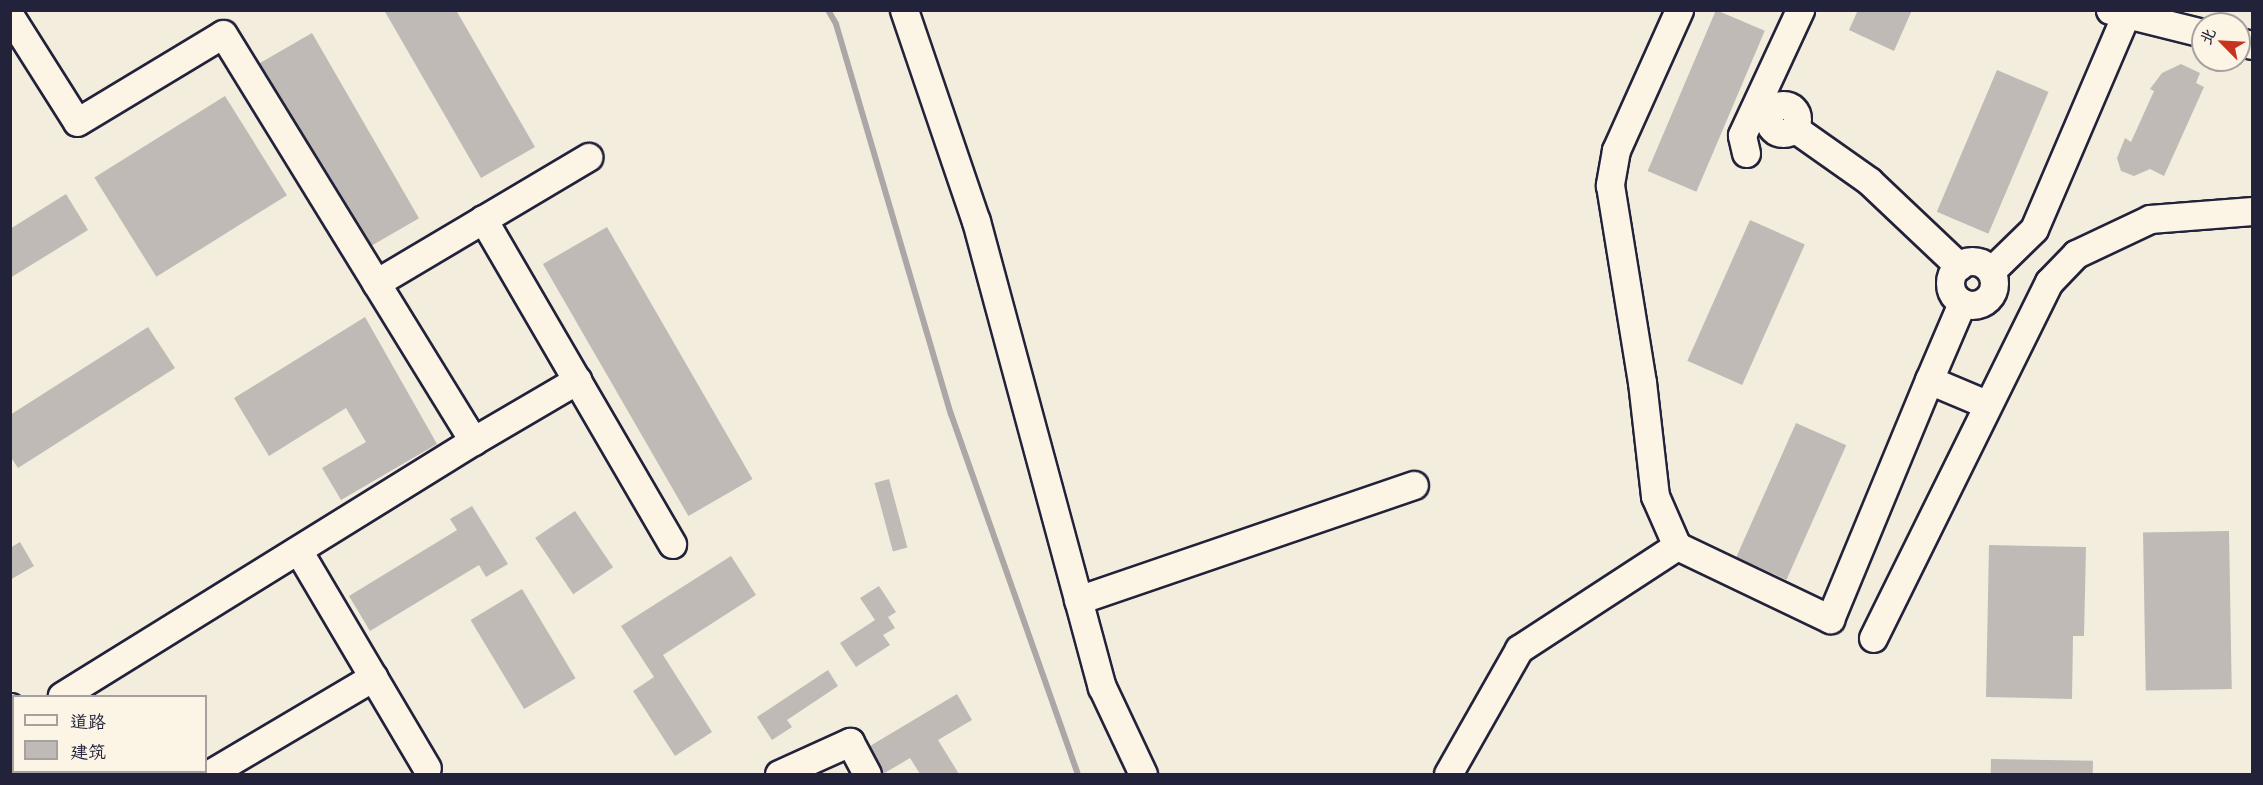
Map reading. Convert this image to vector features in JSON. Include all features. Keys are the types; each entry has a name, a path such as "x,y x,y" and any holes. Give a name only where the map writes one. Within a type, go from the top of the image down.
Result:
{"street":[{"path":"904,10 976,221 1102,687 1143,774"},
{"path":"1679,10 1616,150 1610,185 1642,382 1655,496 1677,546 1830,619 1962,303"},
{"path":"1746,153 1742,135 1765,107 1800,10"},
{"path":"1991,271 2034,229 2118,12 2191,30"},
{"path":"10,16 77,122 223,34 474,441"},
{"path":"1765,107 1791,108 1796,115 1794,128 1869,181 1959,266"},
{"path":"376,283 588,157"},
{"path":"1873,638 1986,405 2049,282 2076,254 2150,219 2253,211"},
{"path":"483,219 672,544"},
{"path":"1972,261 1991,271 1994,285 1988,298 1976,305 1962,303 1950,285 1959,266 1972,261"},
{"path":"64,695 474,441 577,380"},
{"path":"1929,380 1986,405"},
{"path":"1078,600 1414,485"},
{"path":"1448,774 1519,649 1677,546"},
{"path":"298,550 427,768"},
{"path":"209,774 373,677"},
{"path":"779,774 850,742 867,774"}],"building":[{"path":"384,10 456,10 535,147 481,178"},
{"path":"1716,10 1765,31 1696,192 1648,171"},
{"path":"1858,10 1912,10 1894,51 1849,30"},
{"path":"312,33 419,218 366,249 259,64"},
{"path":"2181,64 2191,69 2191,72 2200,73 2196,83 2204,87 2164,176 2150,169 2134,176 2121,171 2117,158 2125,138 2131,142 2154,91 2150,89 2162,73"},
{"path":"1997,70 2049,92 1988,234 1937,212"},
{"path":"225,96 287,195 156,277 94,178"},
{"path":"66,194 88,230 10,278 10,229"},
{"path":"1750,220 1805,244 1742,385 1687,361"},
{"path":"607,227 752,479 688,516 543,264"},
{"path":"365,317 437,444 341,500 322,468 366,442 346,408 269,456 234,398"},
{"path":"148,327 175,368 18,468 10,456 10,415"},
{"path":"1796,423 1846,445 1786,580 1736,557"},
{"path":"889,479 907,548 893,551 875,483"},
{"path":"472,506 508,564 486,577 479,565 370,631 349,596 457,530 450,519"},
{"path":"575,511 613,567 573,594 535,538"},
{"path":"2229,531 2232,689 2146,690 2143,533"},
{"path":"20,542 34,566 10,580 10,548"},
{"path":"1989,545 2086,547 2084,636 2073,636 2072,699 1986,697"},
{"path":"731,556 756,595 663,655 712,732 675,756 633,691 654,677 621,626"},
{"path":"879,586 896,612 888,617 895,628 883,635 890,645 856,667 840,643 875,620 860,598"},
{"path":"522,589 576,678 524,709 471,620"},
{"path":"828,670 838,686 787,720 792,727 772,740 757,717"},
{"path":"957,694 972,720 938,740 959,774 920,774 910,758 883,774 870,746"},
{"path":"1991,759 2093,761 2093,774 1991,774"}],"waterway":[{"path":"828,10 836,24 951,414 1078,774"}]}
